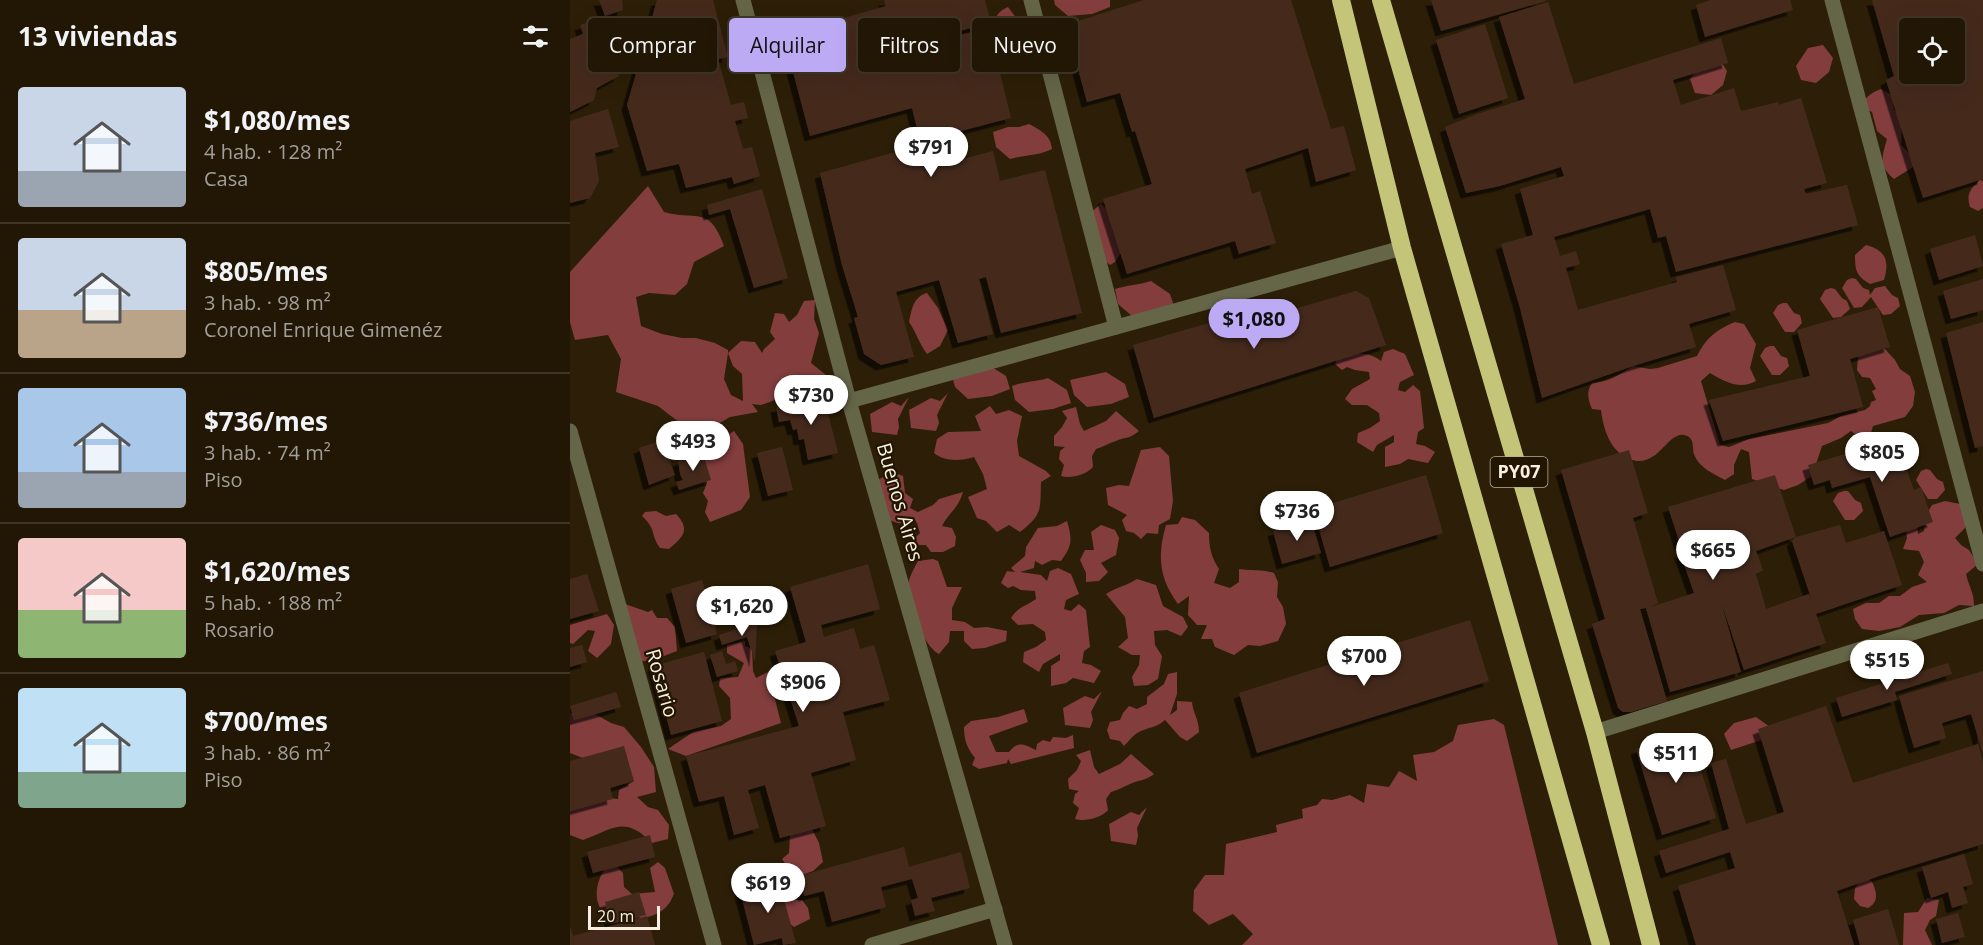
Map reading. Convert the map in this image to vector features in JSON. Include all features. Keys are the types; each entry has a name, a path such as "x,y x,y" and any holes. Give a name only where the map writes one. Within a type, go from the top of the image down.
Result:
{"highway":[{"name":"PY07","path":"1341,0 1402,248 1601,945"},
{"name":"PY07","path":"1381,0 1595,732 1651,945"}],"street":[{"name":"Buenos Aires","path":"743,0 849,401 1005,945"},
{"path":"1031,0 1116,327"},
{"path":"1832,0 1983,564"},
{"path":"849,401 1402,248"},
{"name":"Rosario","path":"570,431 714,945"},
{"path":"1595,732 1983,611"},
{"path":"872,945 994,909"}],"shaded area":[{"path":"1054,0 1110,0 1110,7 1092,14 1068,16 1055,5"},
{"path":"1008,7 1016,18 996,18 1003,9"},
{"path":"1823,45 1833,58 1829,72 1816,83 1801,80 1796,66 1808,48"},
{"path":"1718,57 1727,71 1723,85 1711,95 1695,93 1690,79 1703,61"},
{"path":"1881,89 1892,95 1894,110 1902,116 1901,145 1914,158 1913,167 1894,179 1883,165 1887,139 1877,131 1872,112 1861,107 1869,96"},
{"path":"1029,124 1050,140 1052,149 1010,159 996,147 993,132"},
{"path":"1980,180 1983,181 1983,208 1978,211 1970,207 1968,199 1971,189"},
{"path":"648,186 664,212 701,217 707,220 719,233 724,246 694,262 687,284 675,295 649,293 636,297 641,326 662,334 715,343 728,350 728,353 741,341 755,342 762,353 775,339 770,332 775,313 784,314 789,322 797,315 804,301 815,300 814,319 819,333 811,363 826,375 824,397 787,405 775,400 761,405 752,404 758,412 730,417 697,436 658,406 616,392 621,359 608,335 575,340 570,322 570,272","holes":["728,353 733,366 742,374 743,401 731,395 724,379"]},
{"path":"1101,204 1112,215 1122,251 1115,262 1110,265 1104,260 1090,213"},
{"path":"1866,245 1882,253 1886,261 1884,280 1870,284 1857,272 1855,255"},
{"path":"1856,279 1863,288 1869,290 1870,295 1875,288 1885,286 1892,295 1898,298 1900,306 1891,314 1883,315 1871,297 1862,307 1854,308 1842,288 1847,280"},
{"path":"1151,281 1170,294 1174,306 1132,316 1118,304 1115,289"},
{"path":"1831,288 1847,301 1850,309 1841,317 1833,318 1820,299 1825,290"},
{"path":"927,293 938,308 948,330 940,346 927,354 909,322 916,301"},
{"path":"1787,303 1794,313 1800,315 1802,323 1794,332 1785,332 1773,313 1778,305"},
{"path":"1735,322 1744,324 1756,344 1750,368 1756,381 1738,385 1710,373 1701,381 1720,445 1729,447 1749,439 1828,423 1841,416 1865,410 1871,402 1876,400 1872,391 1876,389 1870,378 1862,377 1857,370 1858,356 1885,349 1900,369 1910,376 1915,392 1913,406 1905,417 1873,426 1871,433 1855,434 1851,431 1822,446 1812,476 1784,490 1752,479 1749,452 1741,449 1734,465 1734,474 1725,480 1699,463 1690,438 1684,435 1677,436 1652,458 1643,461 1634,460 1617,451 1607,435 1601,410 1592,409 1588,393 1592,383 1609,380 1633,366 1658,368 1697,356 1712,335"},
{"path":"1774,346 1781,356 1787,358 1789,366 1780,375 1772,375 1760,356 1765,348"},
{"path":"1393,349 1405,354 1414,375 1400,382 1398,390 1405,392 1413,385 1420,391 1424,428 1418,432 1416,444 1435,452 1428,463 1408,459 1400,464 1385,467 1385,447 1394,442 1394,435 1377,445 1373,452 1357,442 1358,433 1380,421 1379,413 1367,405 1352,405 1345,399 1352,389 1370,379 1369,372 1347,367 1342,370 1335,364 1341,353 1367,354 1381,361 1384,352"},
{"path":"987,364 1006,376 1010,389 992,396 968,399 955,387 951,372"},
{"path":"1106,372 1125,384 1129,397 1111,404 1087,407 1074,395 1070,380"},
{"path":"1048,378 1067,390 1071,403 1053,409 1029,412 1015,400 1012,386"},
{"path":"948,393 937,415 939,423 936,431 911,428 909,410 931,398 940,401"},
{"path":"909,397 898,419 897,435 872,432 870,414 892,402 901,406"},
{"path":"990,406 996,414 1009,410 1022,416 1017,441 1019,456 1051,476 1041,482 1039,511 1033,521 1020,532 1009,525 997,532 986,521 977,518 968,497 987,489 983,474 974,457 953,460 934,453 937,439 948,432 981,431 975,416"},
{"path":"1076,407 1084,431 1106,421 1116,411 1139,431 1130,437 1096,449 1092,456 1093,467 1078,476 1065,477 1061,476 1064,465 1059,459 1060,451 1065,447 1054,446 1054,436 1067,418 1062,411"},
{"path":"734,431 743,444 750,497 741,510 710,522 705,512 708,501 703,493 707,483 698,452 704,436 723,438"},
{"path":"1160,447 1169,456 1173,501 1170,519 1159,525 1158,534 1147,533 1141,539 1134,533 1126,531 1122,520 1127,515 1108,505 1106,488 1119,485 1129,486 1141,450"},
{"path":"1926,469 1943,482 1945,490 1937,499 1928,499 1916,480 1921,471"},
{"path":"892,472 903,476 905,493 913,499 910,508 918,512 933,505 939,499 963,492 959,502 942,526 952,528 956,537 955,546 943,552 931,552 926,545 919,545 912,541 920,533 913,517 902,523 890,520 878,480"},
{"path":"1848,491 1855,500 1861,503 1863,511 1854,520 1845,520 1833,501 1838,493"},
{"path":"1945,501 1960,504 1966,516 1965,528 1955,538 1969,550 1978,564 1966,574 1974,606 1959,605 1944,613 1919,615 1900,627 1879,631 1862,629 1855,619 1853,609 1866,603 1879,603 1889,596 1900,596 1912,587 1927,582 1918,575 1924,562 1919,551 1903,549 1907,538 1905,524 1917,527 1918,534 1924,531 1926,515 1932,505"},
{"path":"656,511 666,516 676,514 683,525 681,537 669,549 660,548 650,525 642,516 645,512"},
{"path":"1182,517 1195,520 1209,533 1211,552 1219,569 1214,583 1230,588 1239,582 1239,569 1274,573 1278,582 1277,597 1283,607 1286,624 1278,641 1260,646 1248,645 1234,655 1215,647 1212,639 1201,639 1207,625 1197,625 1188,615 1189,596 1178,604 1163,576 1161,547 1166,525 1178,524"},
{"path":"1067,521 1070,542 1068,551 1061,561 1052,560 1042,565 1035,561 1034,568 1020,572 1041,575 1047,581 1050,571 1058,568 1071,574 1079,594 1066,600 1064,609 1071,611 1079,604 1086,610 1090,647 1084,651 1082,663 1101,671 1094,683 1073,678 1066,683 1051,686 1051,666 1060,660 1060,654 1043,664 1039,672 1023,662 1024,652 1046,640 1045,632 1033,624 1018,625 1011,618 1036,599 1035,591 1021,590 1013,586 1008,588 1001,583 1007,571 1015,572 1011,568 1025,556 1026,547 1038,528 1057,526"},
{"path":"1101,525 1115,530 1119,538 1116,555 1101,563 1108,572 1099,581 1086,582 1086,573 1080,560 1085,550 1094,550 1091,532"},
{"path":"933,559 938,561 947,587 962,587 952,608 952,620 965,622 974,628 987,627 1007,631 1006,641 985,648 972,649 964,641 964,631 950,631 949,642 939,654 933,650 918,624 908,587 918,561"},
{"path":"1137,579 1156,585 1163,606 1183,617 1188,627 1181,636 1167,630 1154,631 1155,645 1162,656 1158,679 1148,685 1134,686 1132,677 1139,665 1140,655 1132,655 1118,647 1128,638 1125,617 1106,594"},
{"path":"625,604 648,612 652,610 657,618 667,618 675,627 677,651 651,661 642,661 637,651"},
{"path":"607,614 614,625 611,644 597,658 588,651 595,631 588,630 573,644 570,643 570,625"},
{"path":"745,641 745,646 752,649 753,671 756,678 768,672 781,723 686,756 668,749 693,732 721,726 731,719 730,698 719,686 720,678 738,677 744,663 727,653 727,645"},
{"path":"1177,672 1177,694 1170,715 1177,710 1177,701 1192,702 1199,732 1187,741 1180,737 1165,720 1159,725 1137,733 1124,746 1120,741 1110,739 1107,730 1110,722 1120,720 1129,706 1137,709 1147,704 1147,697 1164,684 1168,674"},
{"path":"1102,691 1091,712 1093,720 1090,728 1065,725 1063,708 1085,696 1094,699"},
{"path":"1024,709 1028,722 989,736 996,752 1009,752 1019,745 1036,750 1037,744 1043,740 1050,742 1053,737 1066,738 1073,735 1074,748 1011,764 1008,759 1007,763 979,769 972,765 975,758 966,744 964,727 971,721 998,717"},
{"path":"570,713 595,714 624,727 641,747 654,767 656,792 637,797 648,807 658,810 669,825 668,839 652,843 634,829 626,827 611,829 583,840 570,835 570,794 618,799 619,790 634,781 570,753"},
{"path":"1756,717 1770,727 1768,738 1731,750 1724,734 1734,723"},
{"path":"1494,719 1504,725 1558,945 1242,945 1253,934 1233,914 1209,925 1193,911 1194,890 1205,875 1224,875 1226,844 1277,832 1276,825 1303,818 1302,809 1317,805 1322,799 1332,800 1350,795 1364,803 1367,784 1389,787 1399,771 1417,781 1413,755 1434,752 1453,741 1458,725"},
{"path":"1090,750 1094,767 1099,774 1120,764 1131,754 1154,774 1111,792 1106,799 1108,810 1101,815 1093,819 1079,820 1075,819 1079,808 1073,803 1075,794 1079,791 1069,789 1068,779 1077,770 1081,761 1076,755"},
{"path":"1147,807 1137,828 1136,845 1111,841 1109,824 1131,812 1139,815"},
{"path":"812,829 819,843 823,862 813,871 799,876 788,868 782,859 789,853 790,834"},
{"path":"658,862 665,868 674,894 662,910 648,917 631,920 615,918 604,912 598,901 597,888 604,870 617,867 623,873 624,887 632,894 655,892 650,868"},
{"path":"1868,879 1874,886 1876,896 1872,906 1868,908 1860,906 1854,899 1855,888 1860,880"},
{"path":"1927,898 1939,900 1936,916 1930,920 1925,930 1932,945 1903,945 1904,913 1918,912"},
{"path":"802,900 808,908 810,919 794,927 784,919 780,903"}],"building":[{"path":"599,0 622,0 623,10 605,16"},
{"path":"657,0 713,0 728,57 718,59 731,105 744,102 748,118 735,121 743,149 752,147 760,176 734,184 732,177 686,188 679,164 647,171 627,105 636,72 717,72 717,18 652,18"},
{"path":"884,0 985,0 990,18 972,18 972,28 960,31 960,18 858,18 858,72 960,72 960,35 972,32 972,72 1000,72 1011,118 953,133 959,160 993,151 1000,181 1045,170 1082,313 1001,333 986,277 979,279 993,334 958,343 939,280 896,292 914,357 881,365 864,354 854,318 858,317 842,265 820,173 921,145 912,108 810,136 793,72 846,72 846,18 844,18 886,6"},
{"path":"1144,0 1291,0 1331,129 1344,126 1356,170 1316,182 1308,148 1245,169 1252,194 1260,191 1276,243 1239,254 1235,241 1127,274 1103,199 1152,184 1120,93 1087,102 1078,69 1078,21"},
{"path":"1431,0 1546,0 1546,1 1441,31"},
{"path":"1711,0 1790,0 1793,10 1705,37 1696,5"},
{"path":"1872,0 1983,0 1983,179 1923,198 1886,80 1894,76"},
{"path":"1548,2 1574,84 1721,38 1728,63 1673,80 1681,105 1734,88 1741,111 1779,102 1778,105 1801,98 1827,183 1804,189 1806,194 1847,185 1858,225 1676,272 1666,236 1658,238 1650,209 1554,237 1560,256 1576,251 1580,264 1566,268 1578,310 1677,282 1676,277 1723,265 1736,310 1689,324 1696,347 1542,398 1520,308 1501,244 1533,235 1520,189 1564,176 1561,167 1500,186 1466,193 1445,127 1525,99 1499,17"},
{"path":"588,23 588,72 619,72 619,76 597,88 594,100 570,112 570,39 583,34 580,25"},
{"path":"1485,24 1508,98 1459,114 1436,40"},
{"path":"608,109 619,147 595,153 599,181 590,198 570,203 570,121"},
{"path":"762,189 788,278 754,288 730,209 709,215 707,205"},
{"path":"1975,235 1983,266 1939,280 1930,249"},
{"path":"1983,279 1983,310 1951,319 1943,291"},
{"path":"1356,291 1369,298 1386,345 1154,418 1133,345 1285,301 1288,311"},
{"path":"1878,307 1890,347 1850,359 1863,407 1723,441 1709,400 1810,376 1797,330"},
{"path":"1983,322 1983,446 1975,448 1946,333"},
{"path":"824,397 838,453 808,460 804,439 799,440 797,429 793,430 790,420 779,422 776,407"},
{"path":"1910,435 1918,458 1904,463 1914,490 1921,487 1933,522 1890,537 1870,477 1832,488 1830,480 1814,485 1808,465 1865,448 1869,467 1888,461 1882,444"},
{"path":"662,440 675,475 649,485 639,448"},
{"path":"782,447 793,490 768,496 757,453"},
{"path":"1629,450 1648,513 1633,518 1658,603 1651,607 1694,593 1680,553 1715,541 1714,534 1680,544 1668,507 1775,475 1796,537 1840,525 1846,543 1884,531 1902,585 1816,614 1826,643 1744,670 1721,602 1741,672 1670,692 1646,608 1640,609 1667,701 1631,712 1623,712 1618,708 1592,624 1605,619 1561,470","holes":["1796,537 1792,541 1813,604 1809,594 1766,609 1756,574 1763,570 1756,551"]},
{"path":"703,453 711,480 679,490 676,482 683,480 678,461"},
{"path":"1426,475 1443,533 1330,567 1313,509"},
{"path":"1311,519 1321,553 1282,564 1273,531"},
{"path":"868,564 880,609 821,625 824,637 854,628 860,649 874,645 890,700 843,712 856,760 811,773 826,826 780,838 765,785 748,790 759,828 734,835 724,796 699,802 686,756 799,726 775,651 806,642 790,587"},
{"path":"587,574 599,611 570,619 570,579"},
{"path":"702,580 717,634 686,643 671,589"},
{"path":"1470,620 1489,681 1257,753 1239,693"},
{"path":"757,623 755,662 747,637 722,645 719,635"},
{"path":"582,645 587,662 570,667 570,648"},
{"path":"722,651 726,664 735,661 738,671 717,677 710,655"},
{"path":"704,652 722,721 671,735 653,666"},
{"path":"1948,663 1952,674 1895,692 1897,700 1842,717 1836,698"},
{"path":"1983,671 1983,754 1971,714 1942,723 1946,738 1914,748 1899,696"},
{"path":"616,692 621,707 574,720 570,706"},
{"path":"1826,706 1853,783 1978,744 1983,762 1983,844 1837,891 1854,945 1696,945 1678,886 1735,868 1730,852 1666,873 1659,851 1729,829 1711,763 1726,759 1746,824 1784,812 1758,729"},
{"path":"1689,733 1716,818 1662,835 1636,749"},
{"path":"624,746 634,781 610,788 613,799 570,811 570,761"},
{"path":"650,835 655,857 593,873 587,852"},
{"path":"904,847 909,867 961,852 970,888 931,898 935,911 915,916 911,900 918,898 912,879 881,887 886,907 832,922 824,891 804,896 799,876"},
{"path":"1964,854 1973,884 1963,887 1968,903 1952,908 1948,892 1931,898 1922,867"},
{"path":"779,881 796,943 783,945 782,938 754,945 740,891"},
{"path":"639,892 646,915 611,924 605,902"},
{"path":"1888,909 1899,945 1860,945 1853,920"},
{"path":"1958,913 1965,937 1942,943 1936,919"},
{"path":"647,916 655,945 570,945 570,926 573,936"}]}
